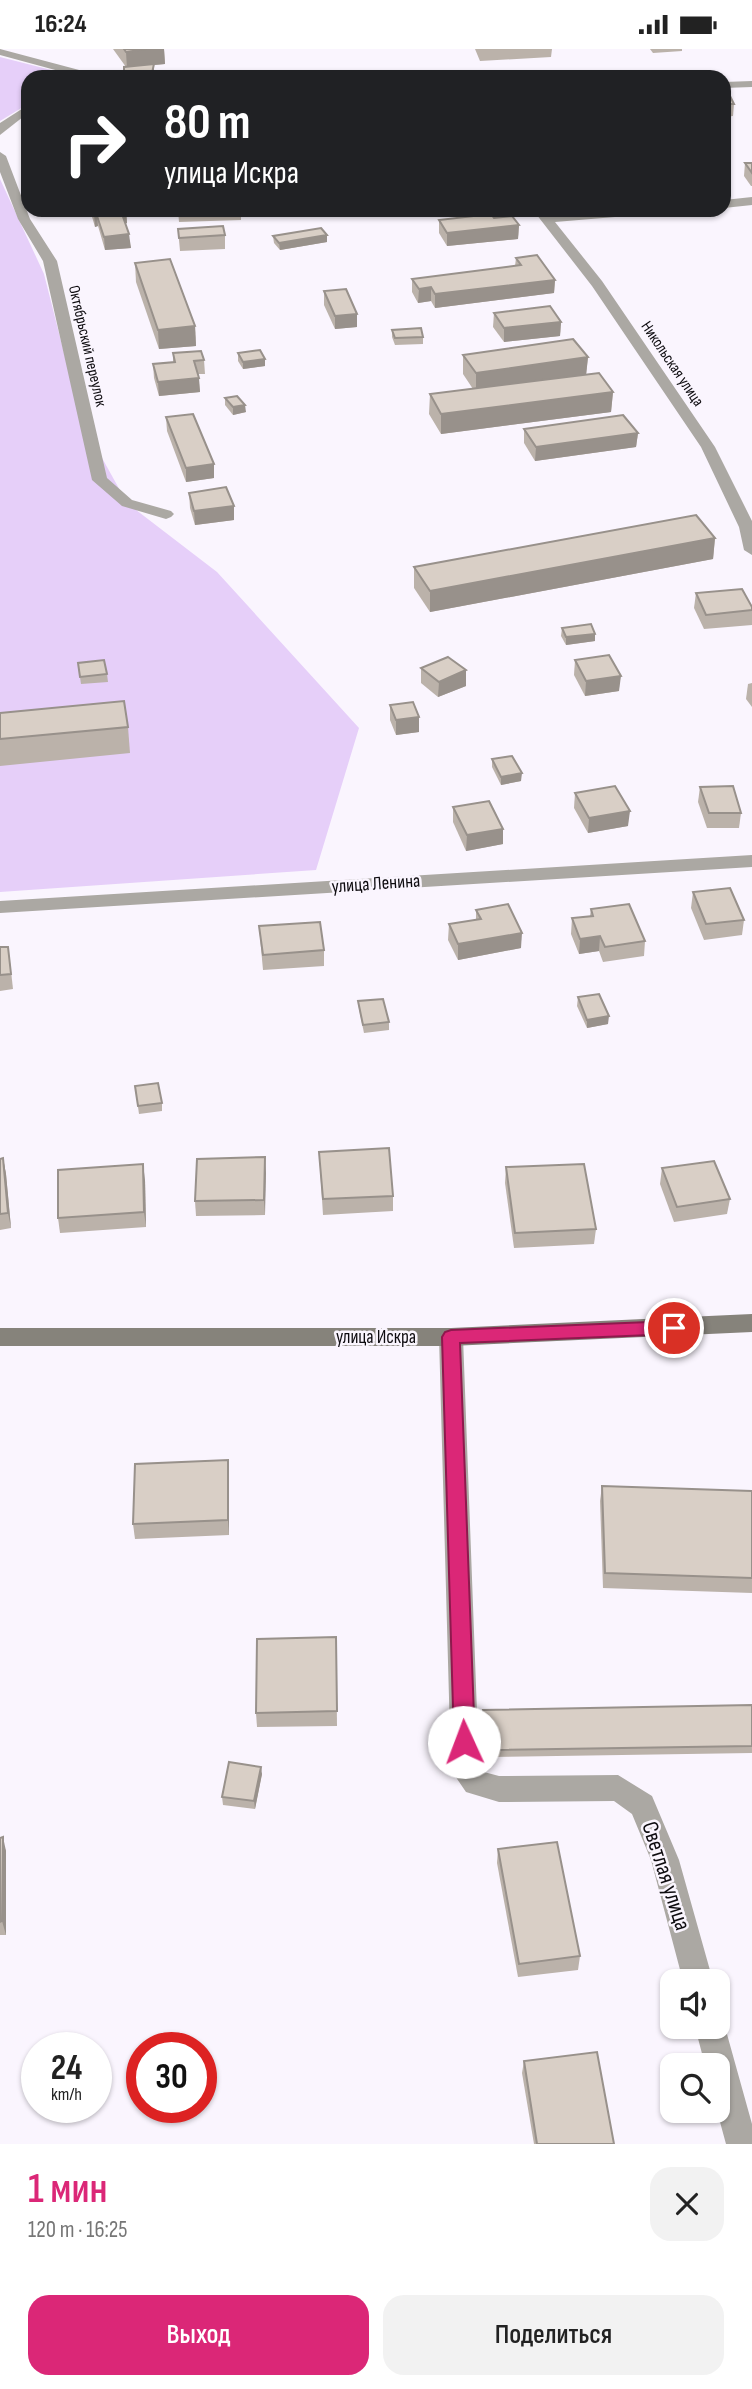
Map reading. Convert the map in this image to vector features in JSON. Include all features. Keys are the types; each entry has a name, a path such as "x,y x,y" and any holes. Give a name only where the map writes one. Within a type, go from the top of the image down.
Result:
{"street":[{"path":"0,52 58,70"},
{"path":"731,85 752,84"},
{"path":"0,131 2,126 21,113"},
{"name":"Октябрьский переулок","path":"0,156 21,211"},
{"path":"731,203 752,201"},
{"name":"Октябрьский переулок","path":"23,217 50,261 100,479 127,503 166,514"},
{"name":"Никольская улица","path":"545,217 597,284 708,447 745,509 752,550"},
{"name":"улица Ленина","path":"0,907 752,861"},
{"name":"улица Искра","path":"0,1337 451,1337 752,1323"},
{"name":"Светлая улица","path":"451,1337 465,1770 476,1783 499,1789 618,1788 642,1805 665,1860 695,1969"},
{"path":"713,2039 742,2144"}],"shaded area":[{"path":"0,57 51,70 21,70 21,108 0,121"},
{"path":"0,179 44,274 81,420 127,503 217,572 359,728 316,870 0,892"}],"building":[{"path":"124,49 146,49 126,52"},
{"path":"154,64 153,70 124,70 124,67"},
{"path":"745,163 752,163 752,173"},
{"path":"97,217 123,217 129,234 104,237"},
{"path":"513,217 519,225 447,233 439,220"},
{"path":"223,226 225,235 179,238 178,229"},
{"path":"321,228 327,235 279,243 273,236"},
{"path":"537,255 555,280 435,294 431,287 419,289 412,279 521,265 516,258"},
{"path":"170,259 195,326 158,330 135,263"},
{"path":"346,289 357,314 335,316 324,291"},
{"path":"550,306 561,322 504,328 494,313"},
{"path":"421,328 423,337 395,338 392,330"},
{"path":"573,339 588,357 476,373 463,355"},
{"path":"260,350 265,359 243,362 238,353"},
{"path":"201,351 204,360 194,361 199,378 158,382 153,364 175,362 173,353"},
{"path":"599,373 613,392 441,414 430,394"},
{"path":"237,396 245,405 233,407 225,398"},
{"path":"193,414 214,464 186,468 166,417"},
{"path":"623,415 638,433 536,447 524,429"},
{"path":"226,487 234,506 194,511 189,493"},
{"path":"696,515 715,538 430,591 414,567"},
{"path":"742,589 752,610 706,615 696,593"},
{"path":"591,624 595,634 566,637 562,628"},
{"path":"609,655 621,676 586,681 575,660"},
{"path":"448,657 466,670 439,682 421,668"},
{"path":"104,660 107,674 80,677 78,663"},
{"path":"124,701 128,727 0,739 0,713"},
{"path":"413,702 419,717 396,720 390,705"},
{"path":"512,756 522,773 501,777 492,759"},
{"path":"615,786 630,811 589,818 575,793"},
{"path":"733,786 741,813 709,813 700,787"},
{"path":"489,801 503,829 467,835 453,807"},
{"path":"730,888 744,920 706,924 693,892"},
{"path":"508,904 522,933 458,944 449,924 481,919 476,910"},
{"path":"629,904 645,941 605,947 600,936 580,939 572,918 593,916 591,909"},
{"path":"320,922 324,950 263,955 259,926"},
{"path":"0,947 8,947 11,974 0,975"},
{"path":"599,994 609,1016 587,1020 578,997"},
{"path":"383,999 389,1022 363,1025 358,1001"},
{"path":"158,1083 162,1103 138,1106 135,1086"},
{"path":"389,1148 393,1196 323,1199 319,1152"},
{"path":"265,1157 264,1200 195,1201 197,1159"},
{"path":"3,1158 8,1213 0,1214 0,1159"},
{"path":"714,1161 730,1199 677,1207 662,1168"},
{"path":"143,1164 144,1212 58,1218 58,1170"},
{"path":"584,1164 596,1229 515,1233 506,1167"},
{"path":"228,1460 228,1520 133,1524 135,1464"},
{"path":"602,1486 752,1491 752,1578 605,1573"},
{"path":"336,1637 337,1711 256,1713 257,1639"},
{"path":"752,1705 752,1746 486,1750 483,1710"},
{"path":"229,1762 261,1767 254,1801 222,1797"},
{"path":"3,1837 2,1921 0,1922 0,1838"},
{"path":"557,1842 580,1956 519,1964 498,1849"},
{"path":"597,2052 614,2144 537,2144 524,2061"}],"route":[{"path":"464,1742 451,1337 674,1328"}]}
